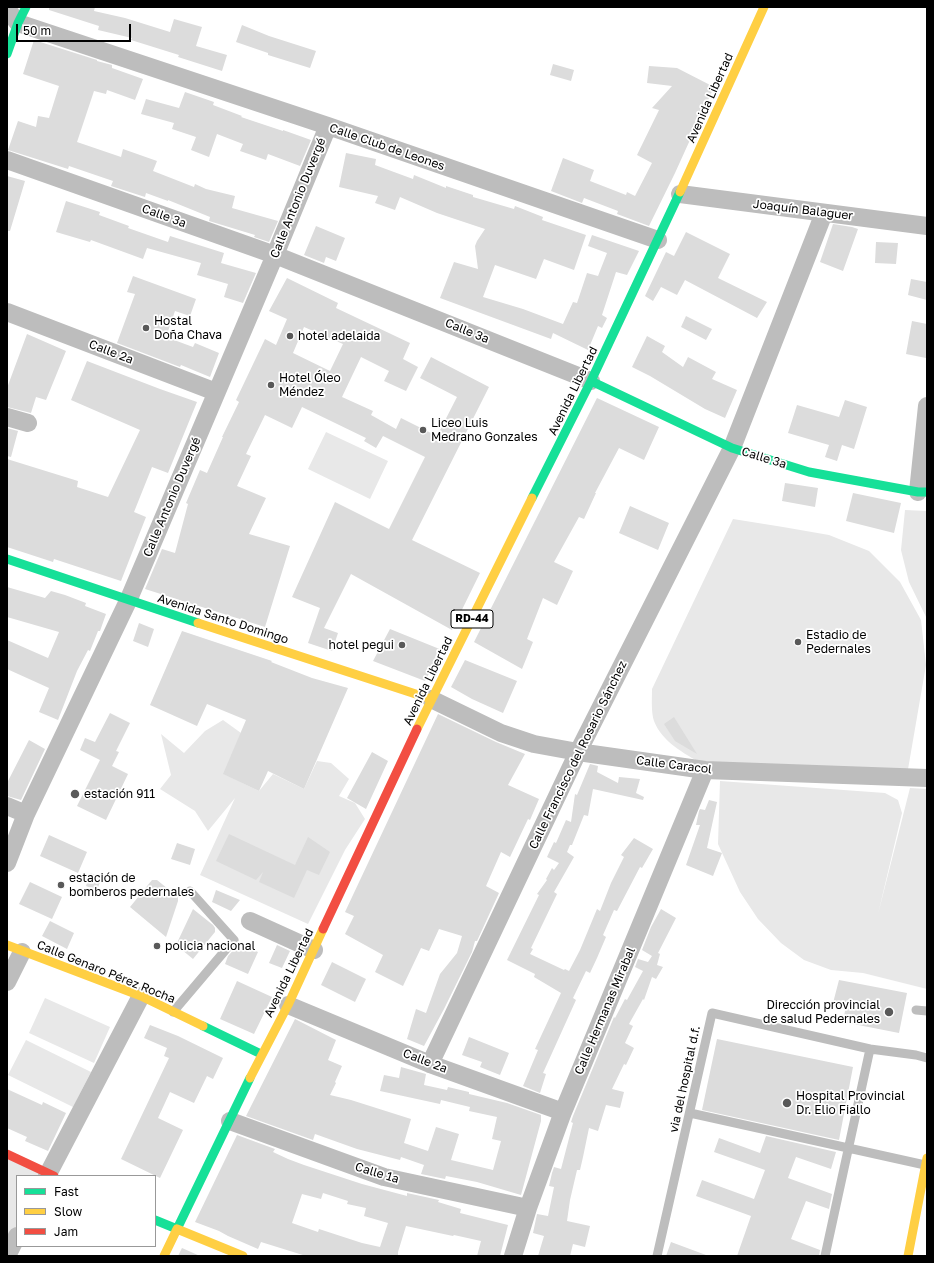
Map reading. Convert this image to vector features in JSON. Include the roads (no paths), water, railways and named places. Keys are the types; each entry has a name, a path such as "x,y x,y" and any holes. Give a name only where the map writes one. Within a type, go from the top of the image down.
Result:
{"main road":[{"name":"Avenida Libertad","path":"164,1256 261,1054 288,1005 431,699 592,381 680,194 764,7"},
{"path":"7,54 17,13"},
{"name":"Calle 3ª","path":"592,381 732,448 809,472 923,492"},
{"name":"Avenida Santo Domingo","path":"7,559 128,601 431,699"},
{"name":"Calle Genaro Pérez Rocha","path":"15,948 141,996 261,1054"},
{"path":"7,1154 50,1175"},
{"path":"908,1256 926,1162"},
{"path":"156,1220 243,1256"}],"street":[{"name":"Calle Club de Leones","path":"17,13 328,126 658,240"},
{"name":"Calle Antonio Duvergé","path":"7,863 26,814 128,601 275,255 328,126"},
{"name":"Calle 3ª","path":"7,160 275,255 592,381"},
{"name":"Joaquín Balaguer","path":"680,194 927,226"},
{"name":"Calle Francisco del Rosario Sánchez","path":"430,1064 578,752 732,448 824,213"},
{"name":"Calle 2ª","path":"7,312 216,392"},
{"path":"923,492 927,406"},
{"path":"7,417 28,423"},
{"name":"Calle Caracol","path":"431,699 501,733 534,744 578,752 705,770 927,778"},
{"name":"Calle Hermanas Mirabal","path":"513,1256 528,1208 563,1112 705,770"},
{"path":"7,806 26,814"},
{"path":"250,921 314,950"},
{"path":"7,982 15,948"},
{"path":"50,1175 141,996"},
{"name":"Calle 2ª","path":"288,1005 430,1064 563,1112"},
{"name":"Calle 1ª","path":"230,1121 384,1177 528,1208"},
{"path":"7,1256 16,1238"}],"lane":[{"path":"173,1012 234,940 190,891"},
{"path":"916,1010 927,1011"},
{"name":"via del hospital d.f.","path":"658,1256 712,1013 870,1050"},
{"path":"825,1256 870,1050 927,1058"},
{"path":"690,1113 926,1162"}],"place":[{"name":"Hostal Doña Chava","path":"146,328"},
{"name":"hotel adelaida","path":"290,336"},
{"name":"Hotel Óleo Méndez","path":"271,385"},
{"name":"Liceo Luis Medrano Gonzales","path":"423,430"},
{"name":"Estadio de Pedernales","path":"798,642"},
{"name":"hotel pegui","path":"402,645"},
{"name":"estación 911","path":"75,794"},
{"name":"estación de bomberos pedernales","path":"61,885"},
{"name":"policia nacional","path":"157,946"},
{"name":"Dirección provincial de salud Pedernales","path":"889,1012"},
{"name":"Hospital Provincial Dr. Elio Fiallo","path":"787,1103"}]}
